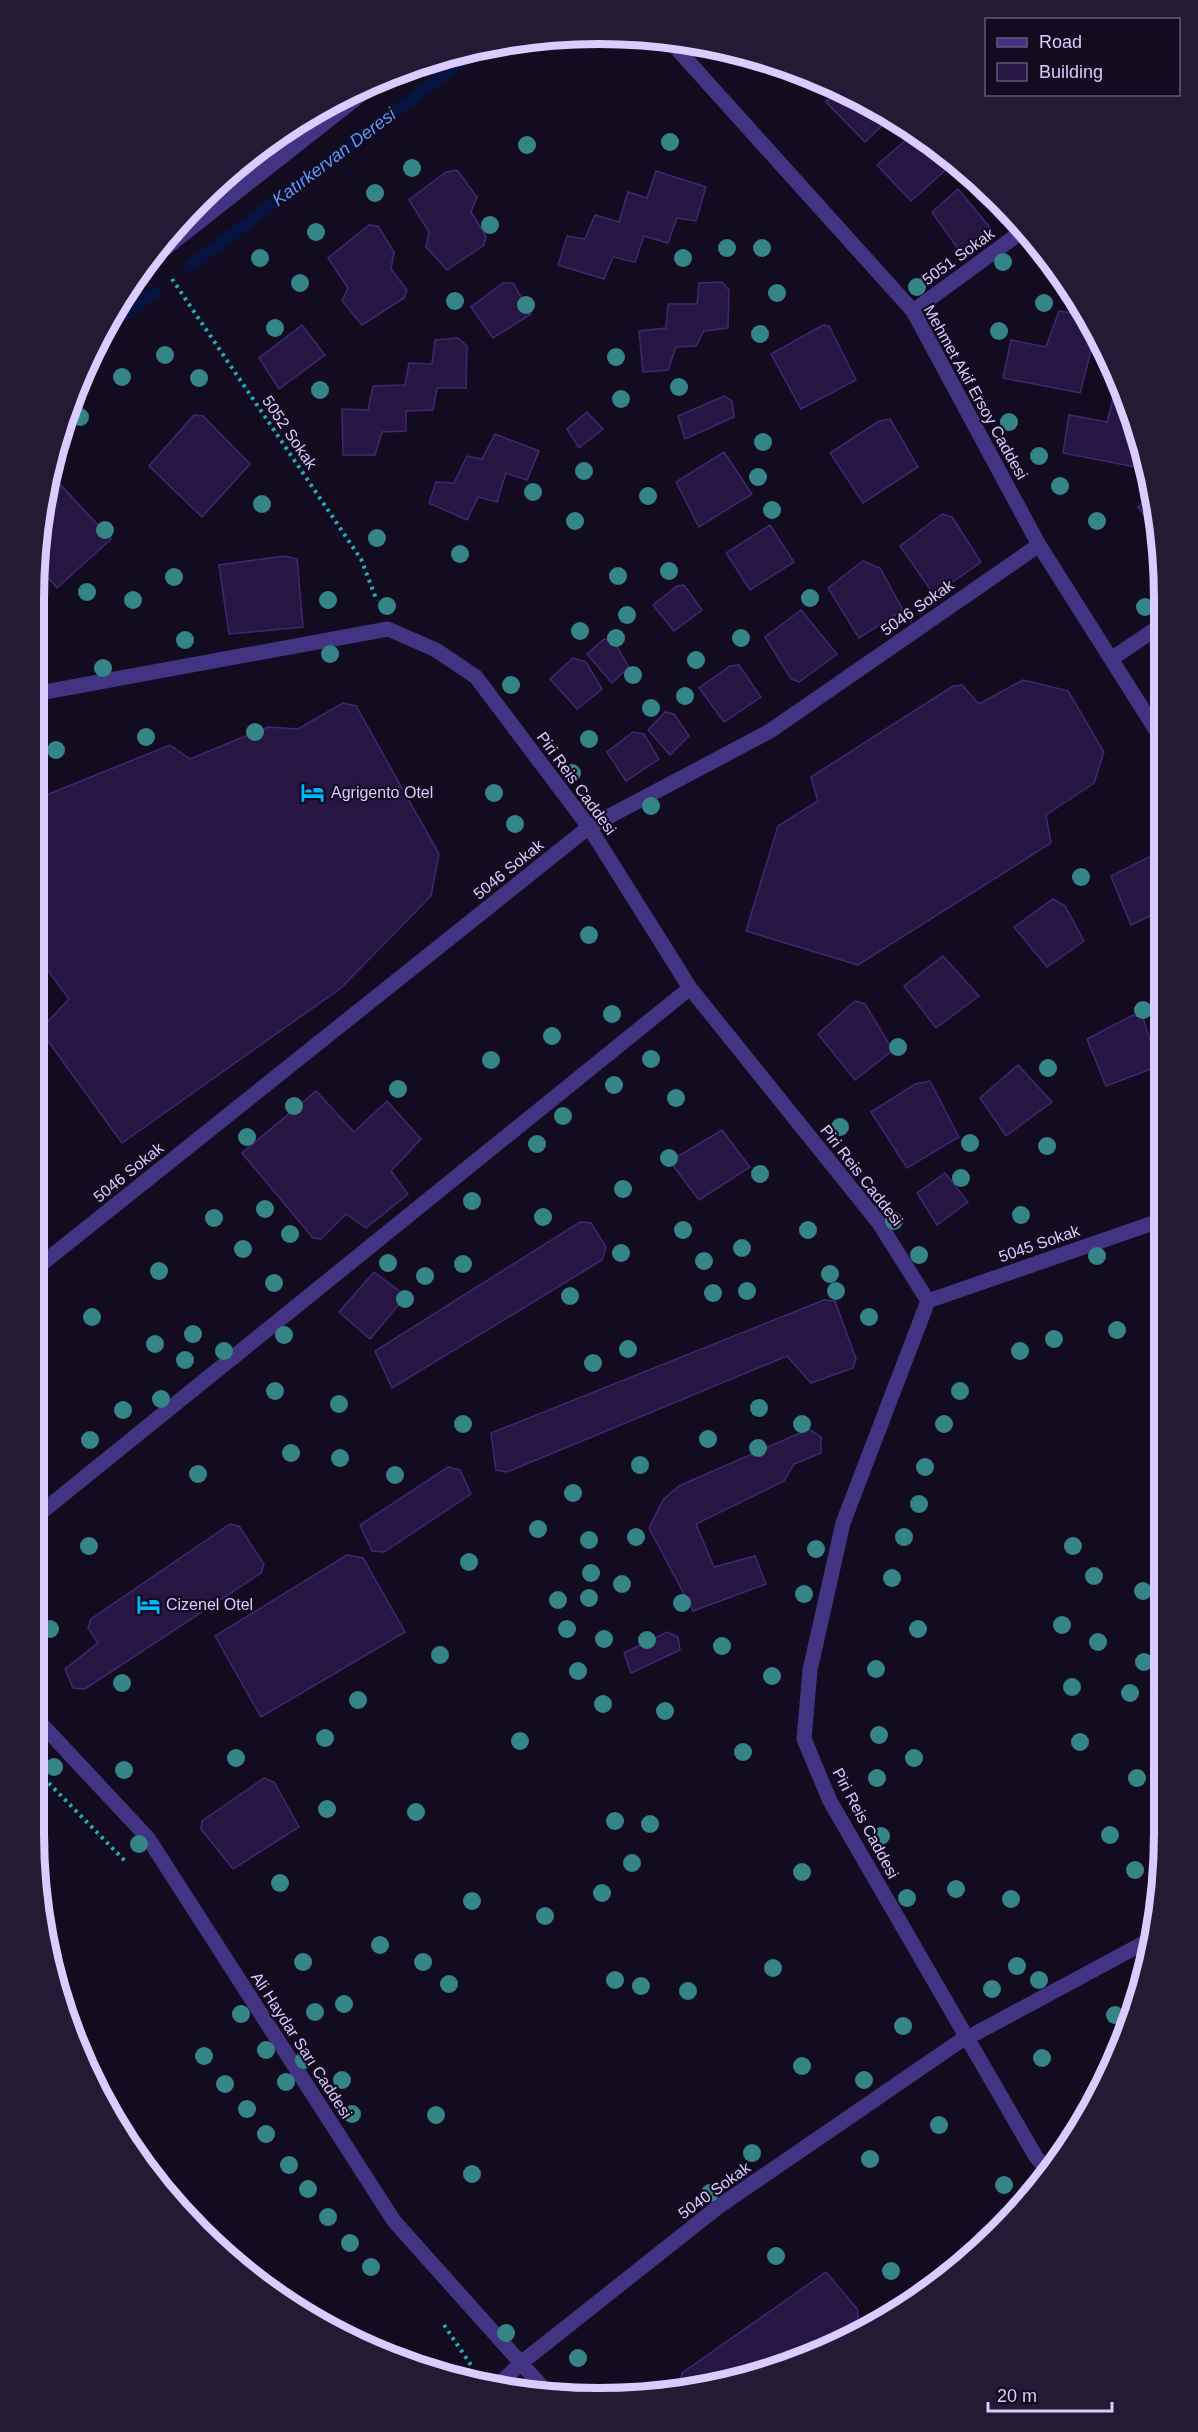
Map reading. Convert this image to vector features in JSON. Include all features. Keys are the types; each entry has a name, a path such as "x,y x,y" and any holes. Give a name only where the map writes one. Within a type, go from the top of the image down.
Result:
{"street":[{"name":"Mehmet Akif Ersoy Caddesi","path":"677,49 913,311 1039,545 1154,727"},
{"path":"174,242 352,102"},
{"name":"5051 Sokak","path":"913,311 1018,234"},
{"name":"5046 Sokak","path":"44,1262 589,826 770,731 1039,545"},
{"path":"44,692 388,629"},
{"name":"Piri Reis Caddesi","path":"388,629 436,650 476,677 589,826 690,988 879,1222 928,1301 843,1523 810,1670 804,1739 830,1801 1036,2157 1044,2166"},
{"path":"1111,659 1154,630"},
{"path":"44,1510 690,988"},
{"name":"5045 Sokak","path":"928,1301 1154,1223"},
{"name":"Ali Haydar Sarı Caddesi","path":"44,1727 148,1838 394,2222 541,2385"},
{"name":"5040 Sokak","path":"503,2380 521,2363 718,2207 966,2037 1144,1943"}],"path":[{"name":"5052 Sokak","path":"160,259 361,559 388,629"}],"building":[{"path":"833,95 885,123 865,142 826,102"},
{"path":"909,137 948,168 911,201 877,165"},
{"path":"457,170 477,197 471,212 486,236 484,245 447,270 426,247 429,232 409,200 446,172"},
{"path":"656,171 706,187 696,221 677,218 668,243 644,236 635,262 613,257 604,279 558,265 567,236 585,239 595,215 619,222 628,192 647,198"},
{"path":"958,189 991,229 961,253 932,212"},
{"path":"369,225 378,226 394,252 391,269 407,290 404,298 362,325 342,301 348,288 328,258"},
{"path":"722,282 729,290 728,328 704,331 696,346 676,347 668,370 643,372 639,331 666,328 668,304 697,304 699,283"},
{"path":"503,283 513,283 531,314 493,338 471,307"},
{"path":"1059,311 1076,314 1094,348 1092,347 1080,393 1003,378 1011,340 1046,347"},
{"path":"302,325 325,355 279,389 259,358"},
{"path":"823,325 829,326 856,380 801,409 771,354"},
{"path":"458,338 467,346 466,388 437,388 433,410 406,411 406,431 382,432 375,455 343,455 342,409 368,410 373,386 405,385 409,363 432,364 435,340"},
{"path":"1115,393 1139,468 1063,453 1069,415 1107,422"},
{"path":"724,396 732,401 734,417 685,439 678,416"},
{"path":"587,412 603,429 579,448 567,429"},
{"path":"194,415 203,416 250,464 202,517 149,466"},
{"path":"890,419 918,467 863,503 830,453 879,421"},
{"path":"495,434 539,451 527,480 506,473 497,502 478,497 467,520 429,503 436,482 454,483 467,456 482,459"},
{"path":"724,452 752,494 699,527 676,482"},
{"path":"58,482 111,539 57,588 45,574 48,526 55,484"},
{"path":"1146,501 1149,523 1138,507"},
{"path":"942,514 952,517 981,562 934,595 900,546"},
{"path":"770,525 794,562 750,590 726,553"},
{"path":"284,556 297,559 303,627 229,634 219,565"},
{"path":"863,561 880,568 903,610 859,638 828,588"},
{"path":"684,585 702,610 674,631 653,605 677,586"},
{"path":"801,610 837,654 799,682 791,679 765,637"},
{"path":"604,639 613,640 629,667 612,683 587,654"},
{"path":"573,658 586,662 602,689 577,709 550,679"},
{"path":"739,665 761,697 724,722 699,688 730,666"},
{"path":"1023,680 1068,691 1104,752 1094,783 1046,815 1051,843 858,965 746,931 778,826 818,801 811,777 953,686 962,685 979,704"},
{"path":"343,703 356,706 439,854 431,896 341,988 122,1143 44,1036 44,1026 69,999 44,965 44,796 170,745 190,759 268,727 298,729"},
{"path":"665,712 674,714 689,736 670,755 648,730"},
{"path":"633,732 644,734 659,759 626,781 607,752"},
{"path":"1154,854 1154,914 1131,925 1111,876"},
{"path":"1053,899 1065,906 1084,941 1047,967 1014,927"},
{"path":"943,956 979,996 936,1028 904,986"},
{"path":"855,1001 865,1004 893,1050 855,1080 818,1034"},
{"path":"1133,1015 1143,1018 1154,1051 1154,1068 1106,1086 1087,1039"},
{"path":"1018,1065 1052,1102 1006,1136 980,1098"},
{"path":"930,1081 959,1137 907,1168 871,1112 915,1084"},
{"path":"316,1091 354,1132 387,1101 421,1139 391,1171 408,1194 366,1228 346,1214 321,1239 313,1238 242,1153"},
{"path":"722,1130 750,1167 699,1200 674,1167 675,1158"},
{"path":"945,1173 968,1202 937,1225 917,1193"},
{"path":"580,1222 591,1223 606,1247 602,1260 392,1388 375,1351"},
{"path":"374,1272 406,1296 370,1339 339,1312"},
{"path":"824,1300 835,1301 856,1359 853,1368 811,1383 787,1356 507,1472 496,1470 491,1433"},
{"path":"809,1429 821,1437 821,1453 794,1464 784,1481 696,1524 714,1567 755,1556 766,1584 693,1611 649,1528 663,1500 679,1486"},
{"path":"448,1467 460,1470 471,1494 384,1552 372,1551 360,1525"},
{"path":"230,1524 239,1526 264,1564 261,1573 85,1689 73,1688 65,1669 98,1643 88,1628 91,1619"},
{"path":"347,1555 363,1558 405,1632 261,1717 215,1636"},
{"path":"667,1632 678,1637 680,1650 631,1673 624,1653"},
{"path":"264,1778 274,1782 299,1827 233,1869 201,1829 202,1821"},
{"path":"826,2272 858,2310 858,2321 840,2333 778,2359 743,2370 680,2383 682,2373"}],"waterway":[{"name":"Katırkervan Deresi","path":"190,266 463,60"},
{"name":"Katırkervan Deresi","path":"119,319 155,292"}],"place":[{"name":"Agrigento Otel","path":"313,792"},
{"name":"Cizenel Otel","path":"148,1604"}]}
